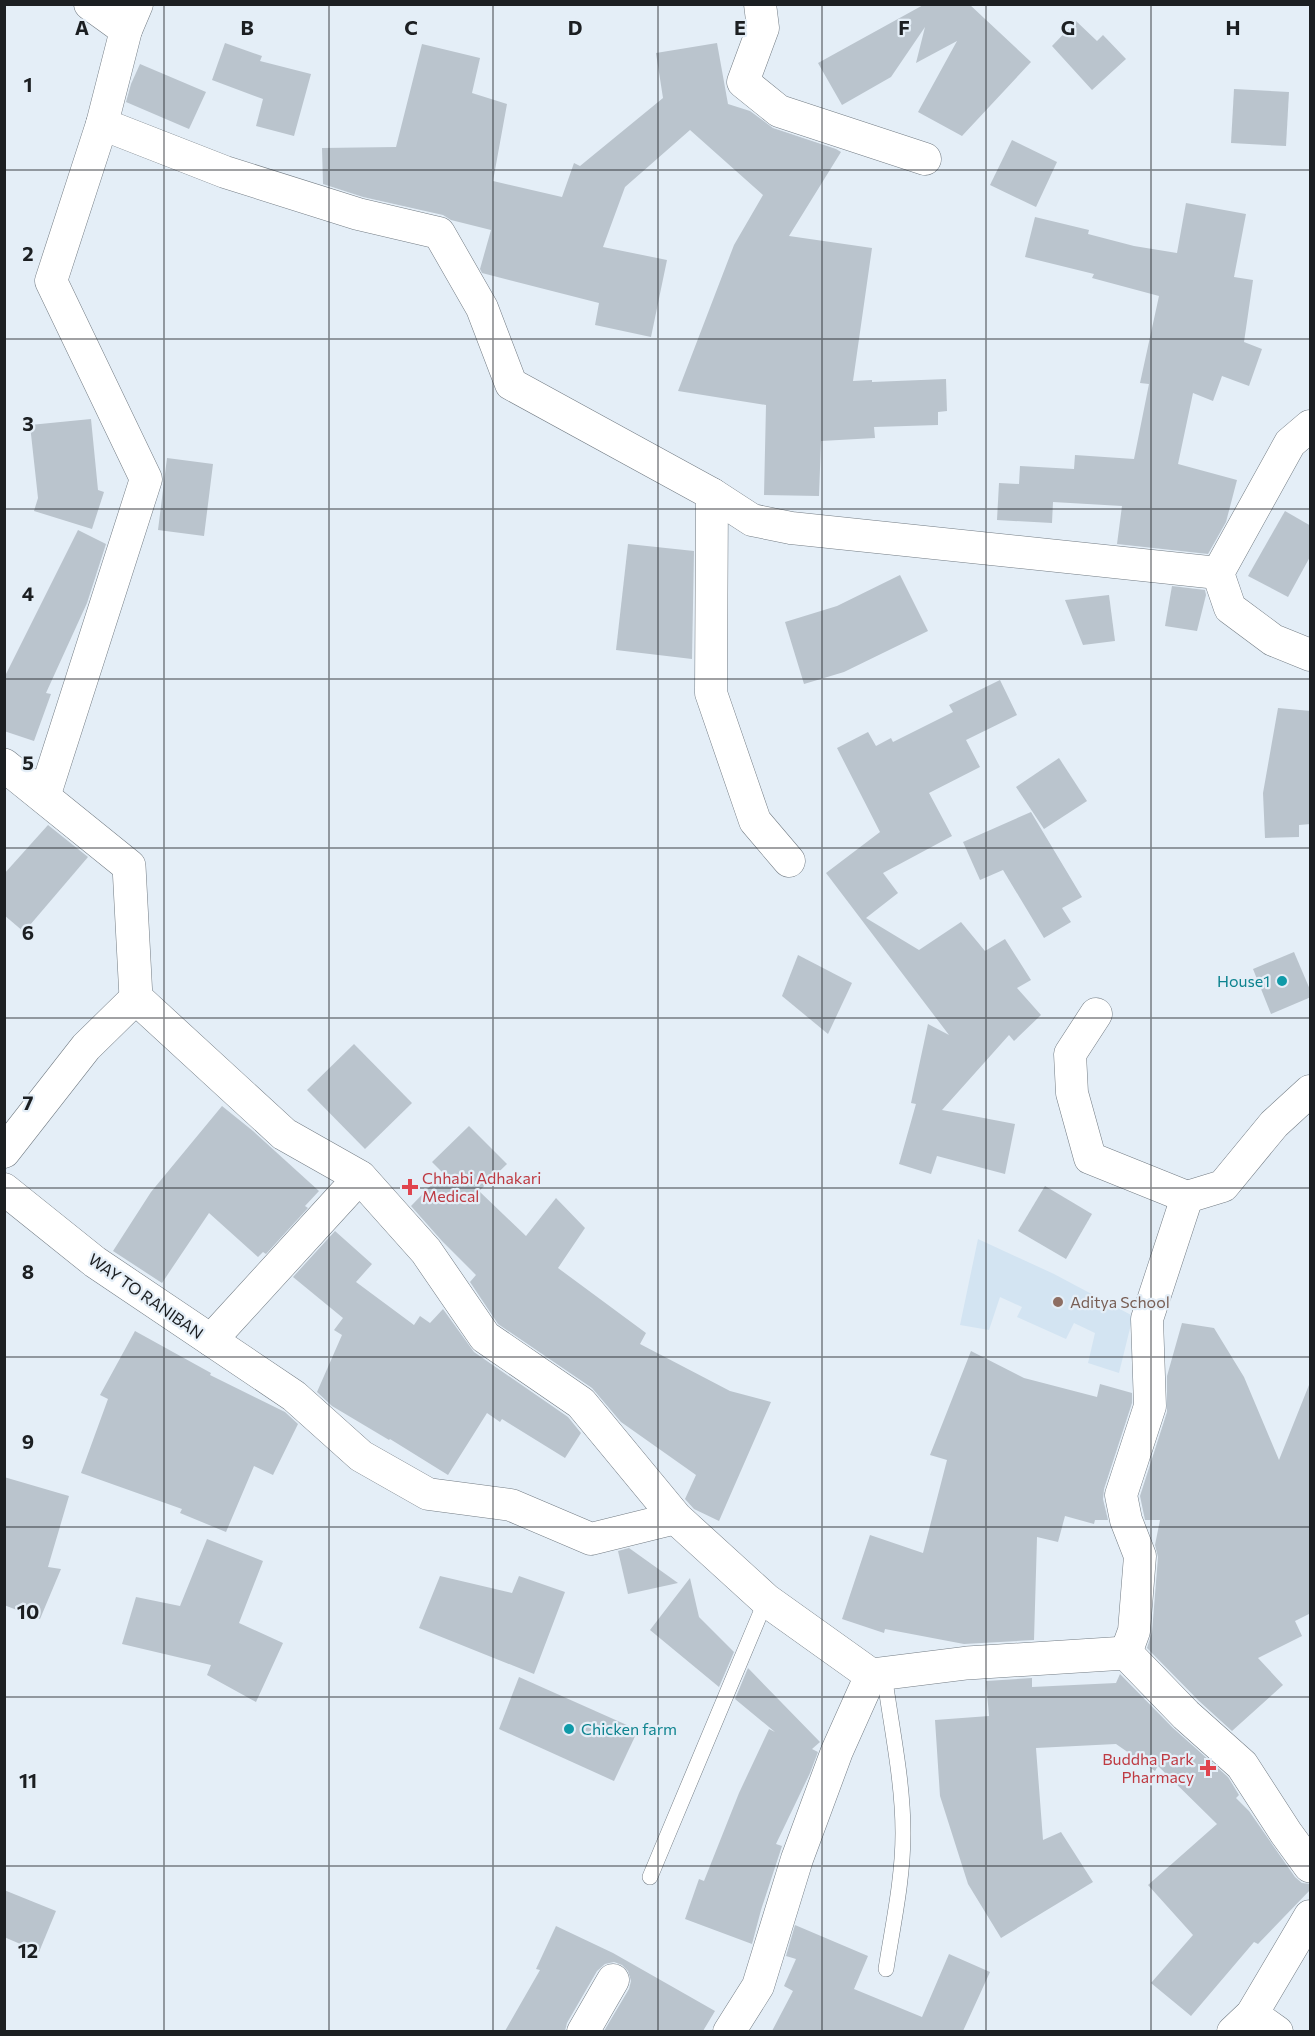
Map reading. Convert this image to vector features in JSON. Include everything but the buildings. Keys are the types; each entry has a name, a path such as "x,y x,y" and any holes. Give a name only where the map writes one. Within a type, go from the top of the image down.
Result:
{"street":[{"path":"44,797 146,479 51,281 102,124 132,17 90,4"},
{"path":"760,4 763,28 743,82 779,111 925,159"},
{"path":"102,124 225,172 358,214 439,233 482,308 511,384 712,494 752,520 791,528 1218,573"},
{"path":"1311,426 1290,444 1218,573 1230,608 1273,640 1311,655"},
{"path":"712,494 711,693 755,821 789,861"},
{"path":"8,772 44,797 129,866 136,998 284,1134 360,1177 426,1251 485,1337 581,1403 676,1518 766,1599 877,1674 967,1663 1126,1653 1186,1715 1242,1765 1286,1833 1311,1866"},
{"path":"4,1152 86,1047 136,998"},
{"path":"1096,1014 1070,1054 1072,1093 1090,1158 1187,1197 1223,1186 1274,1124 1311,1091"},
{"path":"211,1340 360,1177"},
{"name":"WAY TO RANIBAN","path":"4,1189 95,1262 294,1396 361,1456 428,1494 511,1505 591,1539 676,1518"},
{"path":"1126,1653 1134,1631 1140,1556 1126,1520 1121,1495 1150,1406 1147,1320 1187,1197"},
{"path":"729,2031 758,1986 797,1858 837,1751 877,1674"},
{"path":"1277,2031 1242,2023 1311,1917"},
{"path":"583,2031 613,1980"}],"lane":[{"path":"650,1877 766,1599"},
{"path":"877,1674 900,1790 903,1833 900,1880 886,1969"}],"shaded area":[{"name":"Aditya School","path":"978,1239 1054,1274 1133,1316 1119,1373 1088,1363 1095,1333 1074,1323 1066,1339 1017,1317 1022,1307 1000,1297 989,1330 960,1325"}],"place":[{"name":"House1","path":"1282,981"},
{"name":"Chhabi Adhakari Medical","path":"410,1187"},
{"name":"Aditya School","path":"1058,1302"},
{"name":"Chicken farm","path":"569,1729"},
{"name":"Buddha Park Pharmacy","path":"1208,1768"}]}
